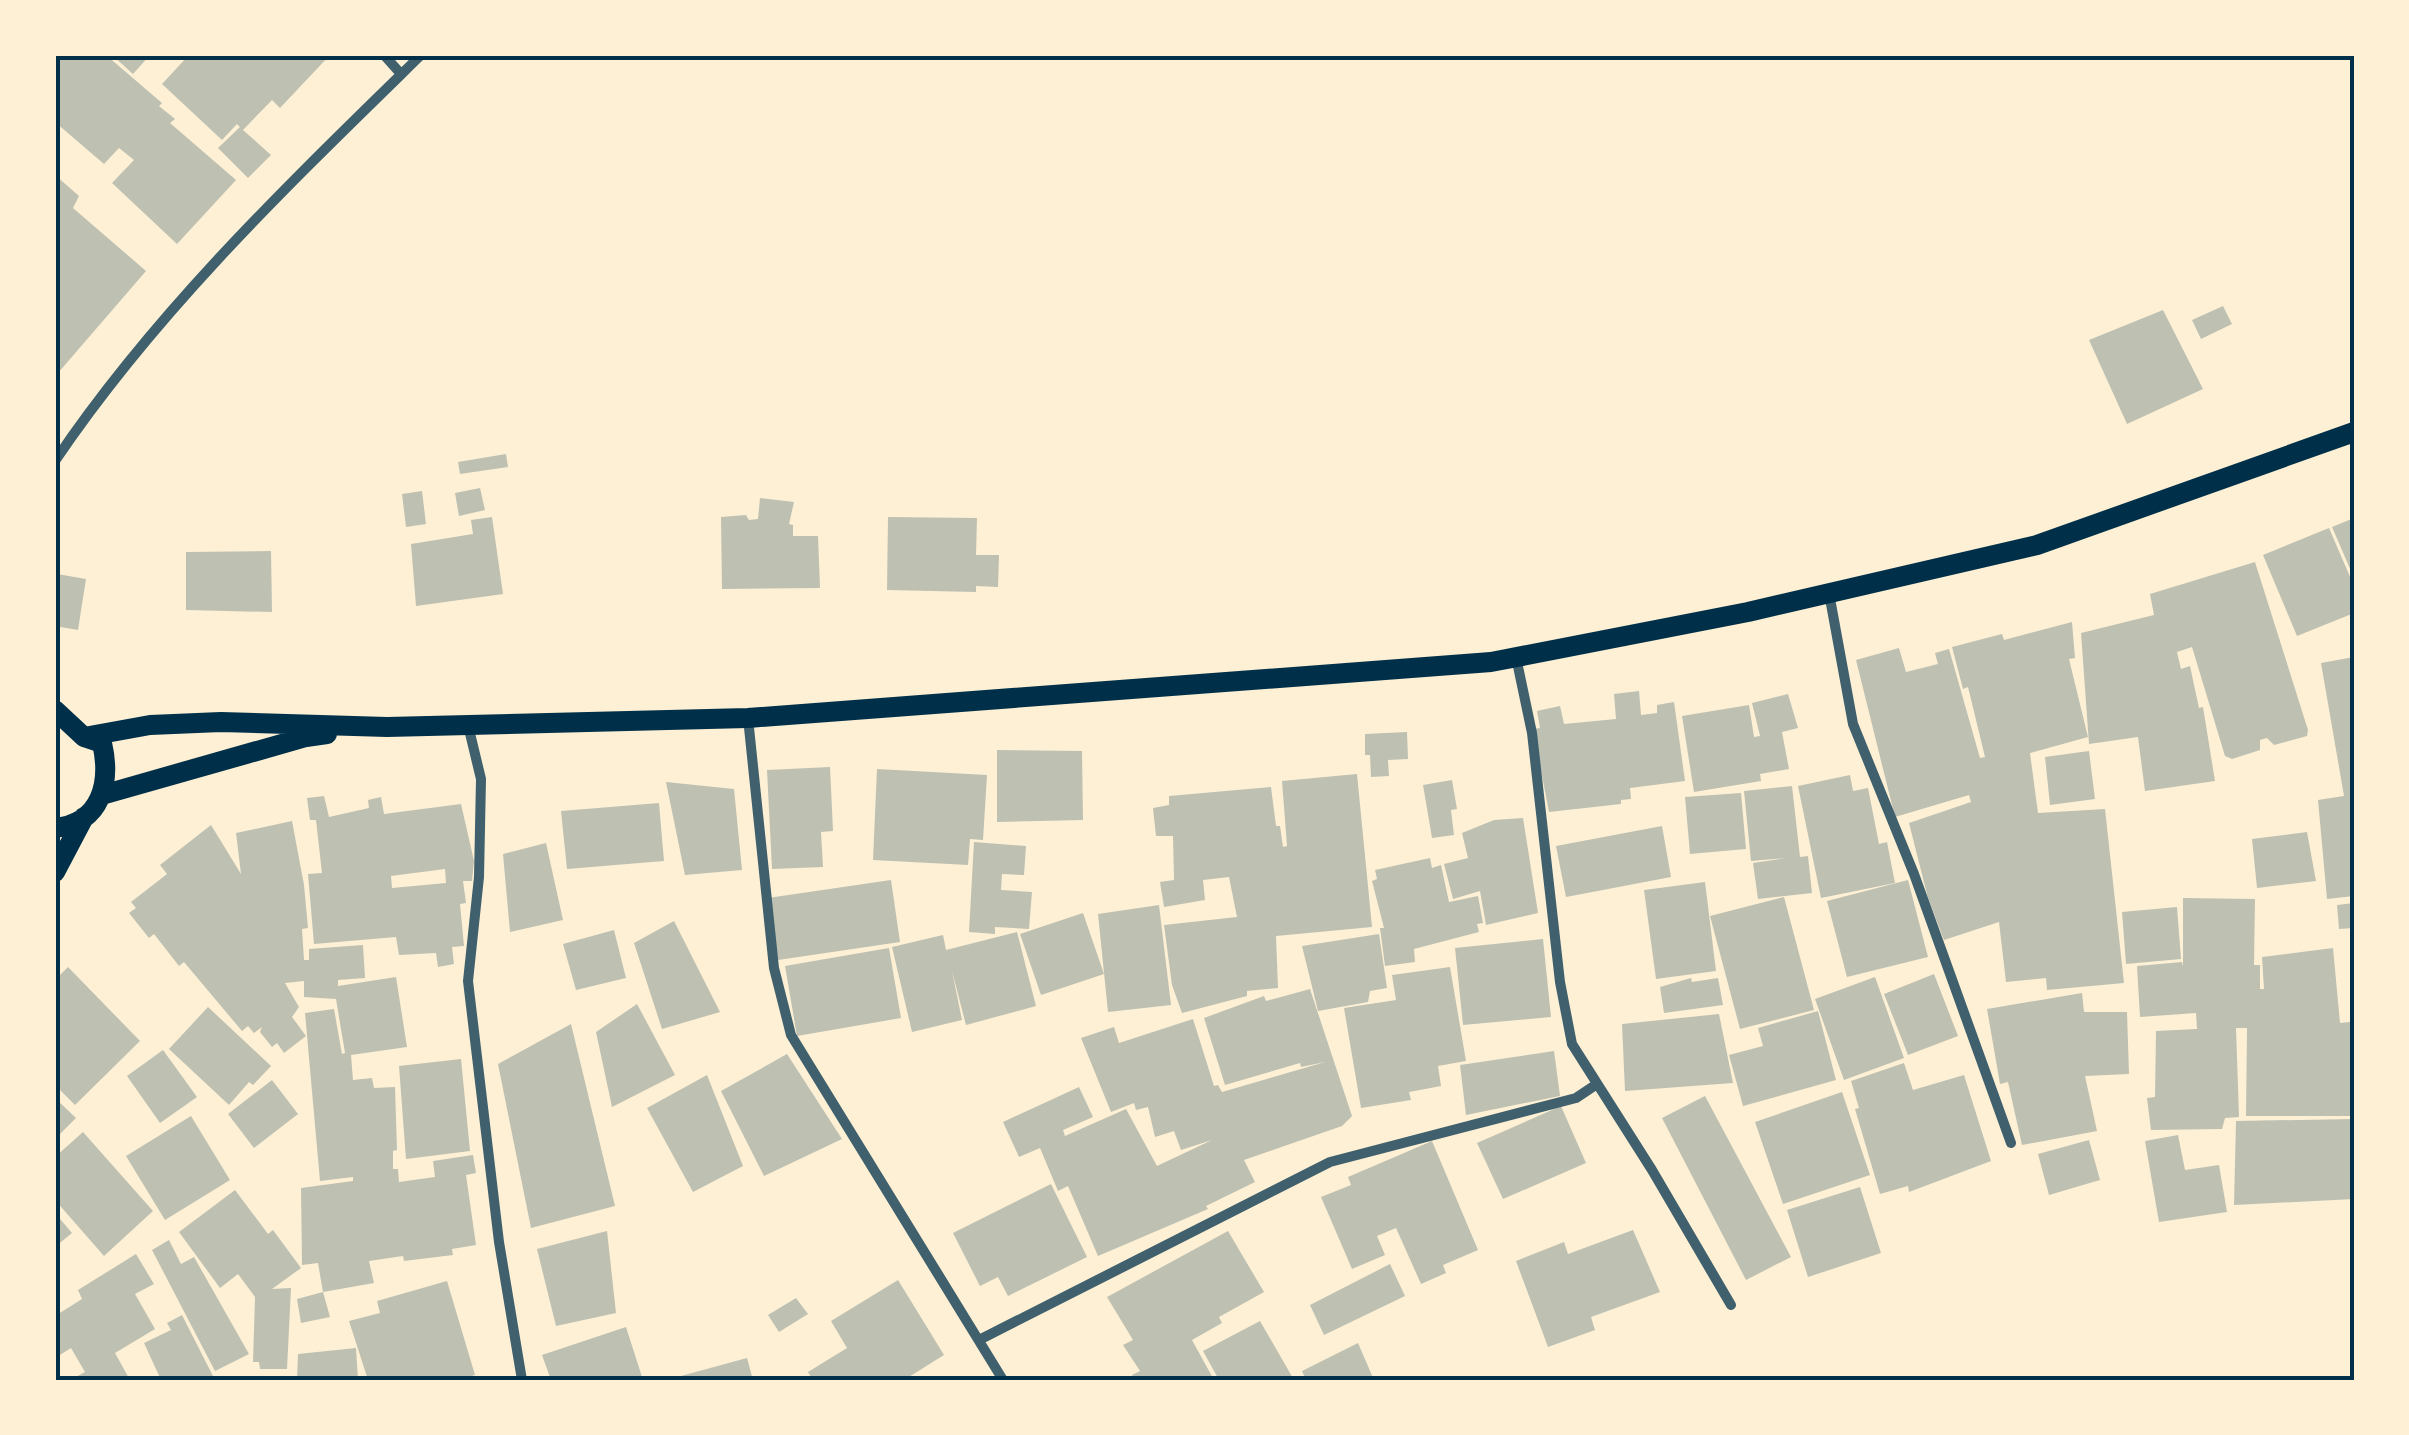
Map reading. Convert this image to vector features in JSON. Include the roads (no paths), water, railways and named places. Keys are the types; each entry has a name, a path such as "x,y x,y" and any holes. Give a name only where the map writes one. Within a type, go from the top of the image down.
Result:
{"main road":[{"path":"84,737 150,724 203,722 387,727 748,718 1491,662 1829,593 2037,545 2354,432"},
{"path":"55,710 84,737 102,743 108,769 102,795 84,817 55,872"},
{"path":"102,795 306,736 387,727"},
{"path":"55,828 84,817"}],"street":[{"path":"384,55 402,74"},
{"path":"55,461 100,394 251,226 421,55"},
{"path":"1829,593 1853,724 1914,874 2011,1143"},
{"path":"1516,657 1532,733 1560,982 1572,1044 1731,1305"},
{"path":"748,718 774,968 791,1035 1003,1380"},
{"path":"468,724 481,779 479,877 468,981 499,1242 522,1380"},
{"path":"979,1340 1330,1162 1576,1098 1598,1084"}]}
